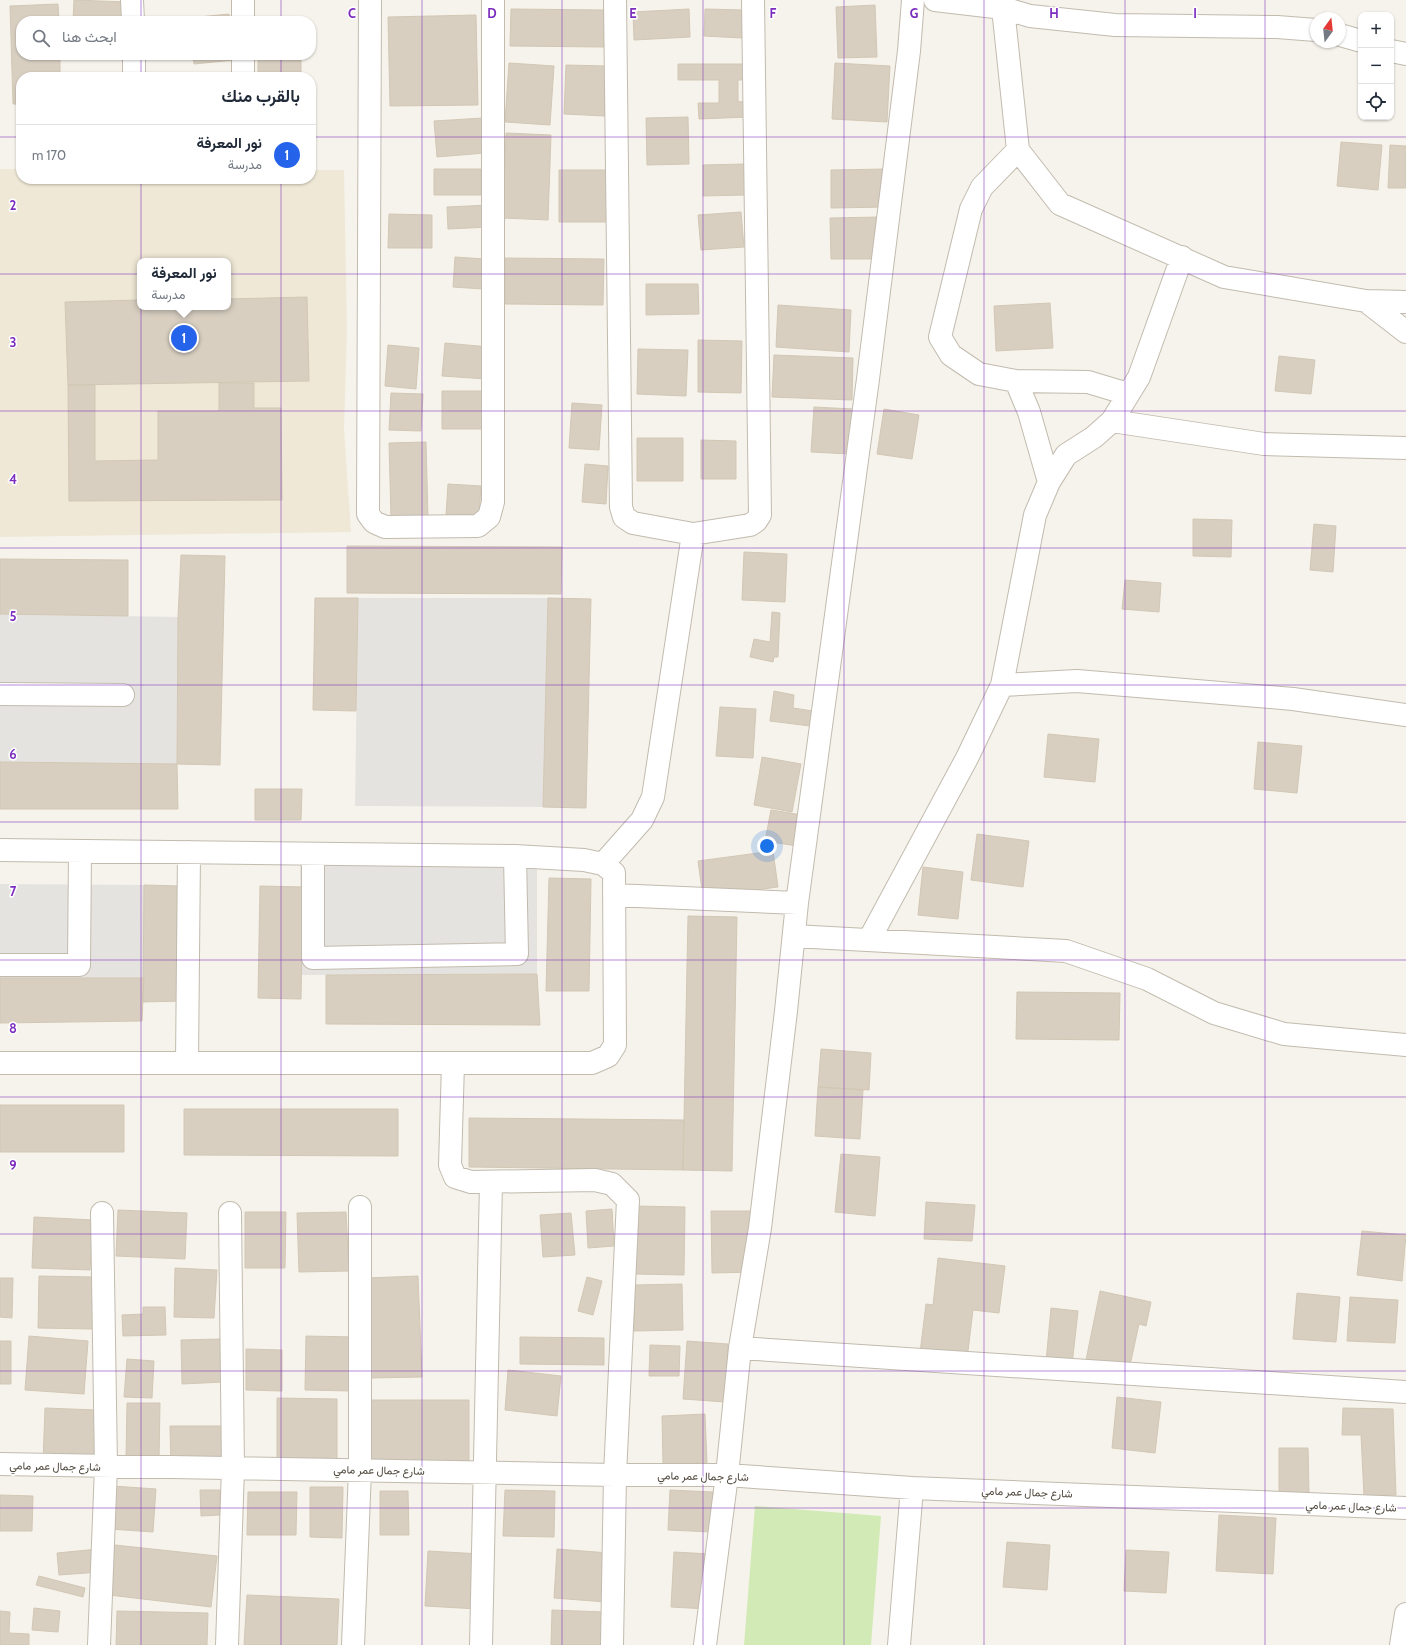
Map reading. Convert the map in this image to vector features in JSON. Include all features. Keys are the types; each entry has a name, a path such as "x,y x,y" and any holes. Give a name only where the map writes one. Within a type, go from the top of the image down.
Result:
{"street":[{"path":"132,0 133,16"},
{"path":"243,0 243,16"},
{"path":"370,0 368,514 374,522 385,528 478,526 489,517 493,502 494,0"},
{"path":"615,0 621,507 624,517 633,524 693,534 750,525 756,521 760,515 753,0"},
{"path":"705,1645 727,1475 740,1348 760,1228 797,903 868,379 908,59 913,0"},
{"path":"935,0 1003,8 1030,16 1115,25 1277,27 1310,30"},
{"path":"1003,8 1018,150 1060,204 1224,277 1366,301 1406,302"},
{"path":"1346,37 1358,40"},
{"path":"1394,51 1406,54"},
{"path":"134,60 134,72"},
{"path":"243,60 244,72"},
{"path":"1018,150 982,187 971,209 940,337 951,355 979,374 1016,381 1088,382 1128,394"},
{"path":"869,940 967,758 1002,685 1035,515 1049,482 1066,454 1094,437 1112,421 1139,377 1182,257"},
{"path":"1366,301 1406,332"},
{"path":"1016,381 1029,412 1049,482"},
{"path":"1112,421 1264,444 1406,448"},
{"path":"603,864 642,820 653,797 693,534"},
{"path":"1002,685 1077,681 1294,699 1406,715"},
{"path":"0,694 123,695"},
{"path":"0,850 515,856 584,860 603,864 614,873 615,1045 608,1056 592,1063 0,1063"},
{"path":"0,965 79,965 80,851"},
{"path":"188,1063 189,852"},
{"path":"313,854 313,958 517,954 515,856"},
{"path":"614,895 797,903"},
{"path":"794,936 1066,951 1147,979 1214,1012 1284,1034 1406,1045"},
{"path":"452,1064 450,1165 455,1177 471,1182 595,1180 612,1184 628,1200 614,1475 612,1645"},
{"path":"481,1645 491,1182"},
{"path":"353,1645 360,1470 360,1207"},
{"path":"227,1645 233,1468 230,1212"},
{"path":"99,1645 106,1466 102,1213"},
{"path":"740,1348 1406,1392"},
{"name":"شارع جمال عمر مامي","path":"0,1464 614,1475 727,1475 912,1488 1406,1508"},
{"path":"899,1645 912,1488"},
{"path":"1401,1645 1406,1614"}],"shaded area":[{"path":"0,169 16,169 16,184 316,184 316,170 344,170 347,330 344,428 351,532 0,537"},
{"path":"358,598 548,598 543,807 355,806"},
{"path":"0,614 178,617 177,764 0,762"},
{"path":"300,865 537,865 537,974 301,975"},
{"path":"0,884 144,885 144,978 0,978"}],"green space":[{"path":"755,1506 881,1516 871,1645 744,1645"}],"building":[{"path":"74,0 127,2 126,16 73,16"},
{"path":"58,4 59,16 16,16 16,60 60,60 60,72 16,72 16,104 13,104 10,6"},
{"path":"875,5 877,57 838,58 836,7"},
{"path":"511,9 604,10 604,47 510,46"},
{"path":"689,9 690,37 634,40 633,12"},
{"path":"705,9 743,10 742,38 704,36"},
{"path":"229,14 229,16 209,16"},
{"path":"476,15 478,105 390,106 388,17"},
{"path":"194,60 234,60 194,64"},
{"path":"258,60 301,60 301,72 258,72"},
{"path":"509,63 554,66 550,125 505,122"},
{"path":"835,63 890,66 887,122 832,119"},
{"path":"678,64 745,64 745,80 738,80 738,102 748,101 748,117 699,119 698,103 719,103 719,80 678,80"},
{"path":"566,65 607,66 605,116 564,114"},
{"path":"688,117 689,164 647,165 646,118"},
{"path":"483,118 485,153 437,157 434,121"},
{"path":"506,133 551,135 548,220 503,218"},
{"path":"1341,142 1382,145 1378,190 1337,186"},
{"path":"1390,145 1406,146 1406,188 1388,188"},
{"path":"745,164 745,195 703,196 703,165"},
{"path":"434,169 481,169 481,195 434,195"},
{"path":"886,169 886,207 831,208 831,170"},
{"path":"559,170 611,170 611,222 559,222"},
{"path":"489,205 490,227 448,229 447,207"},
{"path":"741,212 744,247 701,250 698,215"},
{"path":"389,214 432,215 432,248 388,248"},
{"path":"879,217 880,259 831,259 830,218"},
{"path":"455,257 485,259 483,289 453,287"},
{"path":"505,258 604,259 603,305 505,304"},
{"path":"646,284 698,284 699,314 646,315"},
{"path":"307,297 309,381 68,385 65,302 137,300 137,310 231,310 231,299"},
{"path":"1050,303 1053,348 996,351 994,306"},
{"path":"778,305 851,310 849,352 776,347"},
{"path":"698,340 742,341 741,393 698,392"},
{"path":"445,343 489,347 486,379 442,376"},
{"path":"388,345 419,348 416,389 385,386"},
{"path":"638,349 688,350 686,396 637,394"},
{"path":"774,355 853,358 852,400 772,397"},
{"path":"1279,356 1315,360 1311,394 1275,391"},
{"path":"219,383 254,383 254,408 281,408 282,500 69,501 68,385 95,385 95,461 158,460 158,411 219,411"},
{"path":"442,391 487,391 487,429 442,429"},
{"path":"391,393 423,394 421,431 389,430"},
{"path":"572,403 602,405 599,450 569,448"},
{"path":"814,407 853,409 850,454 811,452"},
{"path":"884,409 919,415 912,459 877,454"},
{"path":"637,438 683,438 683,481 637,481"},
{"path":"701,440 736,441 736,479 701,479"},
{"path":"426,442 428,517 391,518 389,443"},
{"path":"585,464 608,466 606,504 582,502"},
{"path":"448,484 481,486 479,518 446,515"},
{"path":"1193,519 1232,520 1231,557 1193,556"},
{"path":"1314,524 1336,526 1333,572 1310,570"},
{"path":"347,546 562,547 561,594 347,593"},
{"path":"744,552 787,554 785,602 742,600"},
{"path":"181,555 225,556 220,765 177,764 178,617"},
{"path":"0,559 128,560 128,616 0,614"},
{"path":"1125,580 1161,583 1159,612 1122,609"},
{"path":"315,598 358,598 356,711 313,710"},
{"path":"548,598 591,599 586,808 543,807"},
{"path":"772,612 780,613 778,657 774,657 773,662 750,657 754,639 770,642"},
{"path":"774,691 794,695 793,708 813,711 810,726 770,721"},
{"path":"720,707 756,709 753,758 716,756"},
{"path":"1048,734 1099,739 1095,782 1044,777"},
{"path":"1258,742 1302,746 1297,793 1254,789"},
{"path":"762,757 801,764 792,812 754,805"},
{"path":"0,762 177,764 178,809 0,809"},
{"path":"255,789 302,789 301,820 255,820"},
{"path":"771,810 802,815 797,846 765,841"},
{"path":"977,834 1029,841 1023,887 971,880"},
{"path":"773,851 778,887 703,897 698,861"},
{"path":"923,867 963,872 958,919 918,915"},
{"path":"549,878 591,879 589,991 546,991"},
{"path":"144,885 181,886 183,1001 143,1002"},
{"path":"260,886 303,887 301,999 258,998"},
{"path":"688,916 737,917 732,1171 683,1170"},
{"path":"537,974 540,1025 326,1024 326,975"},
{"path":"0,978 144,978 142,1021 0,1023"},
{"path":"1017,992 1120,993 1119,1040 1016,1039"},
{"path":"821,1049 871,1053 869,1090 818,1087"},
{"path":"818,1087 863,1090 860,1139 815,1136"},
{"path":"0,1105 124,1105 124,1152 0,1152"},
{"path":"184,1109 398,1109 398,1156 184,1155"},
{"path":"469,1118 684,1120 683,1170 469,1167"},
{"path":"841,1154 880,1157 875,1216 835,1212"},
{"path":"926,1202 975,1205 972,1241 924,1239"},
{"path":"636,1206 685,1207 684,1275 635,1274"},
{"path":"612,1209 614,1246 588,1248 586,1211"},
{"path":"118,1210 187,1213 185,1259 116,1256"},
{"path":"711,1211 757,1211 758,1272 712,1273"},
{"path":"245,1212 286,1212 285,1268 245,1268"},
{"path":"346,1212 349,1271 299,1272 297,1213"},
{"path":"571,1213 575,1255 543,1257 540,1215"},
{"path":"34,1217 93,1220 90,1270 32,1268"},
{"path":"1362,1231 1406,1235 1402,1281 1357,1275"},
{"path":"938,1258 1005,1266 999,1313 973,1310 967,1359 920,1353 926,1304 933,1305"},
{"path":"175,1268 217,1270 214,1318 174,1317"},
{"path":"39,1276 93,1277 93,1329 38,1328"},
{"path":"418,1276 422,1377 371,1378 367,1278"},
{"path":"587,1277 602,1281 593,1315 578,1311"},
{"path":"0,1278 13,1278 12,1318 0,1317"},
{"path":"682,1284 683,1330 634,1331 634,1285"},
{"path":"1100,1291 1151,1302 1146,1326 1139,1324 1129,1370 1086,1360"},
{"path":"1297,1293 1340,1297 1336,1342 1293,1339"},
{"path":"1350,1297 1398,1300 1395,1343 1347,1341"},
{"path":"143,1307 165,1307 166,1335 123,1336 122,1315 143,1314"},
{"path":"1051,1308 1078,1311 1072,1365 1046,1362"},
{"path":"29,1336 88,1341 84,1394 25,1390"},
{"path":"306,1336 354,1337 352,1391 305,1390"},
{"path":"520,1337 604,1338 604,1365 520,1364"},
{"path":"221,1339 223,1382 182,1384 181,1340"},
{"path":"0,1341 11,1341 11,1384 0,1384"},
{"path":"687,1341 728,1344 725,1402 683,1399"},
{"path":"650,1345 680,1346 679,1376 649,1376"},
{"path":"246,1349 282,1350 282,1391 246,1390"},
{"path":"127,1359 154,1361 152,1398 124,1397"},
{"path":"508,1370 561,1376 557,1416 505,1410"},
{"path":"1117,1397 1161,1402 1155,1453 1112,1448"},
{"path":"277,1398 337,1399 337,1467 277,1467"},
{"path":"368,1400 469,1400 469,1461 368,1461"},
{"path":"127,1403 160,1403 159,1459 126,1458"},
{"path":"45,1408 96,1410 94,1463 43,1462"},
{"path":"1343,1408 1393,1409 1396,1495 1364,1496 1361,1435 1342,1435"},
{"path":"705,1414 707,1463 663,1464 662,1416"},
{"path":"170,1426 225,1426 226,1466 171,1467"},
{"path":"1279,1448 1308,1448 1309,1493 1279,1493"},
{"path":"113,1486 156,1489 153,1532 110,1529"},
{"path":"310,1487 343,1487 342,1538 310,1537"},
{"path":"200,1490 220,1490 220,1515 201,1516"},
{"path":"505,1490 555,1491 554,1537 503,1536"},
{"path":"670,1490 713,1492 712,1532 668,1530"},
{"path":"380,1491 408,1491 409,1535 380,1535"},
{"path":"248,1492 297,1492 296,1535 247,1535"},
{"path":"0,1495 33,1496 32,1531 0,1531"},
{"path":"1219,1515 1276,1518 1273,1574 1216,1571"},
{"path":"1007,1542 1050,1545 1047,1590 1003,1587"},
{"path":"115,1545 217,1556 211,1607 109,1595"},
{"path":"98,1549 100,1572 59,1575 57,1553"},
{"path":"557,1549 609,1553 606,1602 554,1598"},
{"path":"1126,1550 1169,1552 1166,1593 1124,1591"},
{"path":"428,1551 481,1554 478,1609 425,1606"},
{"path":"674,1552 710,1554 707,1609 671,1607"},
{"path":"39,1576 85,1588 83,1597 36,1585"},
{"path":"247,1595 339,1599 337,1645 244,1645"},
{"path":"34,1608 60,1611 58,1632 32,1630"},
{"path":"552,1610 604,1612 602,1645 551,1645"},
{"path":"0,1611 10,1612 9,1633 29,1634 29,1645 0,1645"},
{"path":"117,1611 208,1613 207,1645 116,1645"}],"place":[{"name":"نور المعرفة","path":"184,338"}]}
